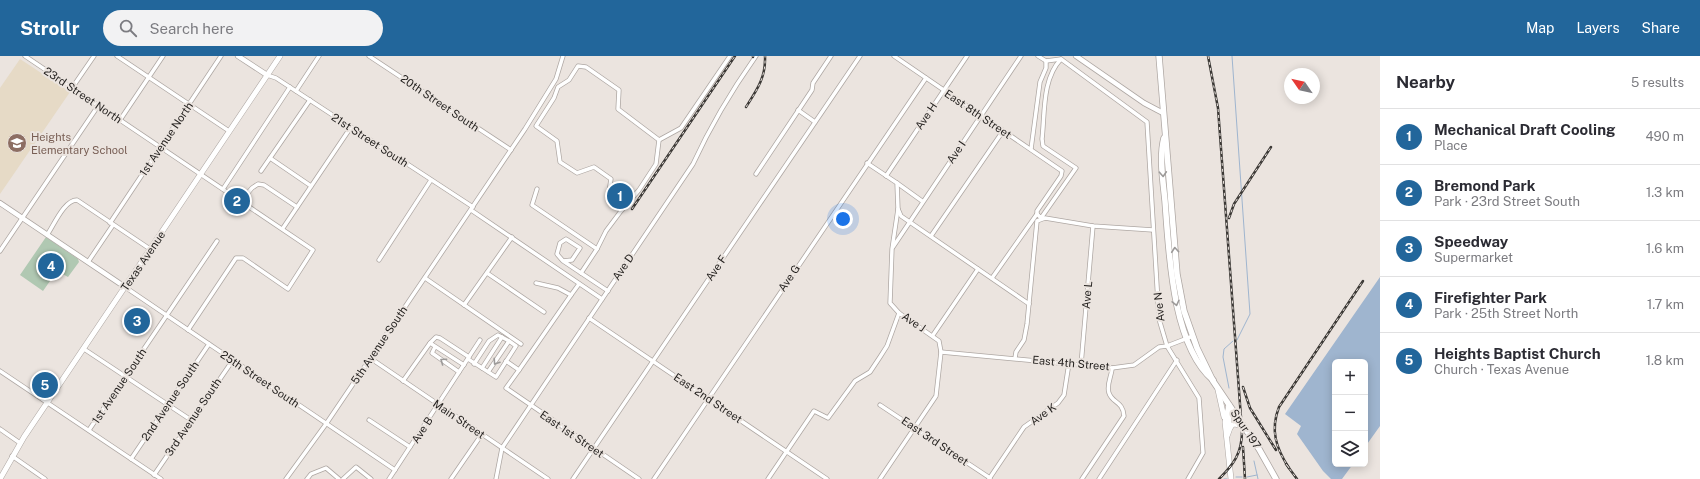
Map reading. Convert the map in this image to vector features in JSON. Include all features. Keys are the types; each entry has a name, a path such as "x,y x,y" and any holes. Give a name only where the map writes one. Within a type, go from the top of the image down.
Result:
{"main road":[{"name":"Texas Avenue","path":"0,479 6,465 20,443 280,56"},
{"name":"Spur 197","path":"1159,56 1164,135 1167,147 1178,281 1190,337 1213,381 1246,428 1276,479"},
{"path":"1218,389 1228,434"},
{"path":"1225,422 1229,405"},
{"path":"1229,405 1228,434 1231,479"},
{"path":"1228,434 1231,426 1235,424 1240,424 1246,428"}],"street":[{"name":"23rd Street North","path":"25,56 222,189 283,228 313,250 288,289 243,258 236,258 188,330"},
{"path":"72,88 94,56"},
{"path":"117,56 229,131"},
{"path":"120,120 163,56"},
{"name":"1st Avenue North","path":"88,262 160,147 221,56"},
{"path":"238,56 267,75"},
{"path":"296,91 319,56"},
{"name":"20th Street South","path":"369,56 511,150"},
{"name":"5th Avenue South","path":"286,479 326,424 550,91 556,79 563,56"},
{"path":"659,140 681,128 730,56"},
{"name":"Ave D","path":"496,479 502,448 693,164 701,146 740,78 756,56"},
{"path":"756,174 812,90 813,83 831,56"},
{"name":"Ave F","path":"572,479 860,56"},
{"name":"East 8th Street","path":"894,56 1062,171 1061,176 1037,211 1037,214"},
{"name":"Ave H","path":"886,176 967,56"},
{"name":"Ave I","path":"892,249 899,235 910,222 922,201 1021,56"},
{"path":"1038,56 1046,61 1060,59"},
{"path":"1076,56 1144,103 1163,113"},
{"path":"1015,358 1016,352 1024,340 1029,304 1035,226 1037,221 1041,218 1076,168 1043,146 1042,139 1048,78 1060,59"},
{"name":"Ave N","path":"1060,59 1147,122 1159,319 1167,346 1199,398 1203,453 1188,479"},
{"path":"1031,149 1040,82 1046,68 1046,61"},
{"path":"621,211 619,207 608,198 611,179 594,167 577,173 560,162 557,141 536,126 554,98 558,87 569,80 578,66 586,67 620,90 618,109 659,140"},
{"name":"21st Street South","path":"267,75 290,87 432,180 602,299"},
{"name":"Ave G","path":"654,479 926,78"},
{"path":"222,189 290,87"},
{"path":"261,171 310,100"},
{"path":"0,250 98,106"},
{"path":"798,110 815,122"},
{"path":"283,228 352,127"},
{"path":"931,236 1003,131"},
{"path":"581,273 597,249 606,231 639,190 656,164 659,140"},
{"path":"270,158 311,186"},
{"path":"867,163 922,201"},
{"path":"379,260 432,180"},
{"name":"Ave J","path":"897,183 898,209 892,249 890,303 899,313 940,341 941,352"},
{"path":"242,201 252,188 258,184 264,185 297,207"},
{"path":"537,189 532,205 597,249"},
{"path":"48,235 67,205 75,200 150,249"},
{"path":"0,203 125,287"},
{"path":"898,209 901,216 1029,304"},
{"path":"992,278 1037,214 1041,218 1093,226 1153,230"},
{"name":"Ave L","path":"1081,365 1093,226"},
{"path":"464,305 512,237"},
{"path":"563,261 572,260 580,248 566,239 560,243 557,254 563,261 608,291"},
{"name":"1st Avenue South","path":"89,430 217,242"},
{"path":"933,335 978,269"},
{"path":"487,273 544,312"},
{"path":"425,278 521,344"},
{"path":"536,283 558,288 571,295"},
{"path":"506,361 519,370 579,284"},
{"name":"25th Street South","path":"125,287 395,470"},
{"path":"768,479 814,411 828,418 855,381 870,372 887,346 899,313"},
{"name":"East 2nd Street","path":"589,318 827,479"},
{"path":"403,382 430,343 436,337 468,358 474,364 496,377 516,346 498,335 489,341 474,364"},
{"path":"482,368 502,337"},
{"name":"East 4th Street","path":"941,352 1112,368 1134,365 1159,347 1167,346 1190,337"},
{"name":"Ave B","path":"389,479 480,340"},
{"path":"488,372 509,341"},
{"path":"430,343 464,365"},
{"name":"2nd Avenue South","path":"131,459 209,344"},
{"path":"435,347 432,353 459,372"},
{"path":"84,349 191,420"},
{"path":"880,479 936,396 941,352"},
{"name":"Main Street","path":"370,358 403,382 548,479"},
{"name":"3rd Avenue South","path":"157,477 191,420 233,360"},
{"path":"1099,479 1177,360"},
{"name":"Ave K","path":"990,479 1024,427 1058,402 1064,395 1069,363"},
{"path":"1082,479 1124,416 1120,404 1109,395 1108,391 1112,368"},
{"name":"East 1st Street","path":"519,370 506,388 639,479"},
{"path":"0,371 157,477"},
{"name":"East 3rd Street","path":"880,405 990,479"},
{"path":"370,420 410,447"},
{"path":"0,429 20,443"},
{"path":"451,479 482,434"},
{"path":"12,456 45,479"},
{"name":"Texas Avenue","path":"0,474 6,465"},
{"path":"343,479 356,467 371,479"},
{"path":"307,479 311,474 326,468 339,479"}],"shaded area":[{"name":"Heights Elementary School","path":"20,59 70,92 0,194 0,88"}],"green space":[{"path":"46,237 78,259 79,262 68,277 57,271 43,291 20,275"}],"water":[{"path":"1380,277 1380,426 1368,443 1368,359 1332,359 1332,467 1351,467 1342,479 1331,479 1323,471 1297,434 1301,426 1285,414"}],"waterway":[{"path":"1232,56 1250,314 1237,340"},
{"path":"1229,388 1223,357 1224,349 1233,341"},
{"path":"1254,461 1258,479"},
{"path":"1247,477 1257,475"},
{"path":"1236,477 1242,477"}],"railway":[{"path":"632,209 735,56"},
{"path":"746,107 757,89 762,77 765,56"},
{"path":"1208,56 1218,108 1242,431 1239,452 1233,463 1219,479"},
{"path":"1229,218 1234,204 1271,147"},
{"path":"1289,468 1284,461 1276,439 1275,423 1279,407 1363,281"},
{"path":"1243,387 1250,408 1276,450"},
{"path":"1243,447 1245,479"},
{"path":"1286,464 1297,479"}],"place":[{"name":"Heights Elementary School","path":"17,143"},
{"name":"Mechanical Draft Cooling","path":"620,196"},
{"name":"Bremond Park","path":"237,201"},
{"name":"Firefighter Park","path":"51,266"},
{"name":"Speedway","path":"137,321"},
{"name":"Heights Baptist Church","path":"45,385"}]}
